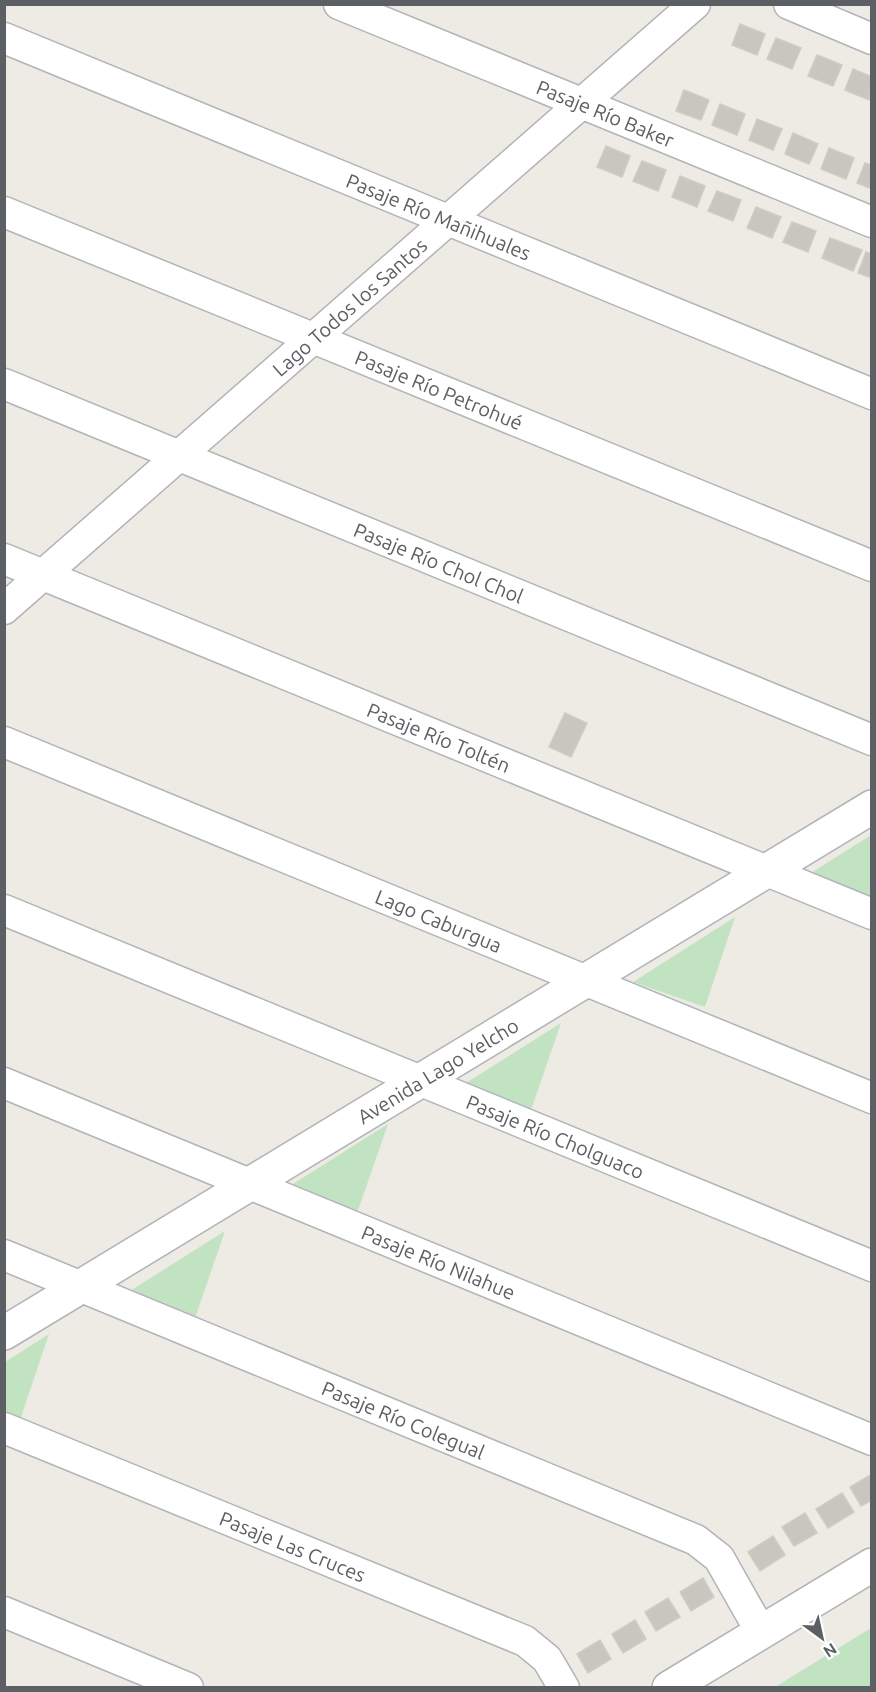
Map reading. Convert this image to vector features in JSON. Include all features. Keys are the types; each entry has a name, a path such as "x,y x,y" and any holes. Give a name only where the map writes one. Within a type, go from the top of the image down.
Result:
{"street":[{"name":"Pasaje Río Baker","path":"339,4 872,222"},
{"name":"Lago Todos los Santos","path":"4,609 448,220 584,105 695,4"},
{"path":"789,4 872,39"},
{"name":"Pasaje Río Mañihuales","path":"4,38 872,394"},
{"name":"Pasaje Río Petrohué","path":"4,212 872,566"},
{"name":"Pasaje Río Chol Chol","path":"4,384 872,740"},
{"name":"Pasaje Río Toltén","path":"4,559 872,914"},
{"name":"Lago Caburgua","path":"4,742 872,1098"},
{"name":"Avenida Lago Yelcho","path":"4,1333 872,807"},
{"name":"Pasaje Río Cholguaco","path":"4,910 872,1266"},
{"name":"Pasaje Río Nilahue","path":"4,1083 872,1440"},
{"name":"Pasaje Río Colegual","path":"4,1255 696,1540 719,1558 761,1632"},
{"name":"Pasaje Las Cruces","path":"4,1428 525,1641 547,1659 564,1688"},
{"path":"669,1688 872,1564"},
{"path":"4,1612 188,1688"}],"green space":[{"path":"871,835 871,901 803,878"},
{"path":"735,917 705,1007 633,982"},
{"path":"561,1023 530,1113 458,1088"},
{"path":"388,1124 357,1213 285,1189"},
{"path":"225,1231 194,1321 122,1296"},
{"path":"49,1334 19,1423 5,1418 5,1362"},
{"path":"871,1628 871,1687 775,1687"}],"building":[{"path":"740,24 765,34 757,55 732,45"},
{"path":"776,38 801,48 792,69 767,59"},
{"path":"817,55 842,65 833,86 808,76"},
{"path":"853,69 872,77 869,100 845,90"},
{"path":"684,90 709,100 701,120 676,111"},
{"path":"720,104 745,114 737,135 712,125"},
{"path":"757,119 782,129 773,150 749,140"},
{"path":"793,133 818,144 809,164 785,154"},
{"path":"606,146 630,156 622,177 597,167"},
{"path":"829,148 854,158 846,179 821,169"},
{"path":"642,161 666,170 658,191 633,181"},
{"path":"865,163 872,165 872,189 857,183"},
{"path":"680,176 705,186 697,207 672,197"},
{"path":"717,191 741,200 733,221 708,211"},
{"path":"756,207 781,217 772,238 747,228"},
{"path":"792,222 816,231 808,252 783,242"},
{"path":"830,238 862,250 853,271 822,258"},
{"path":"866,252 872,254 872,278 858,273"},
{"path":"565,713 587,723 571,757 549,747"},
{"path":"872,1474 872,1500 861,1506 850,1487"},
{"path":"842,1493 854,1512 828,1528 816,1509"},
{"path":"805,1513 817,1533 794,1546 782,1527"},
{"path":"773,1536 785,1555 760,1571 748,1552"},
{"path":"703,1578 714,1597 691,1611 680,1592"},
{"path":"668,1598 680,1617 656,1631 645,1612"},
{"path":"635,1620 646,1639 623,1653 612,1634"},
{"path":"600,1640 611,1659 588,1673 577,1654"}]}
